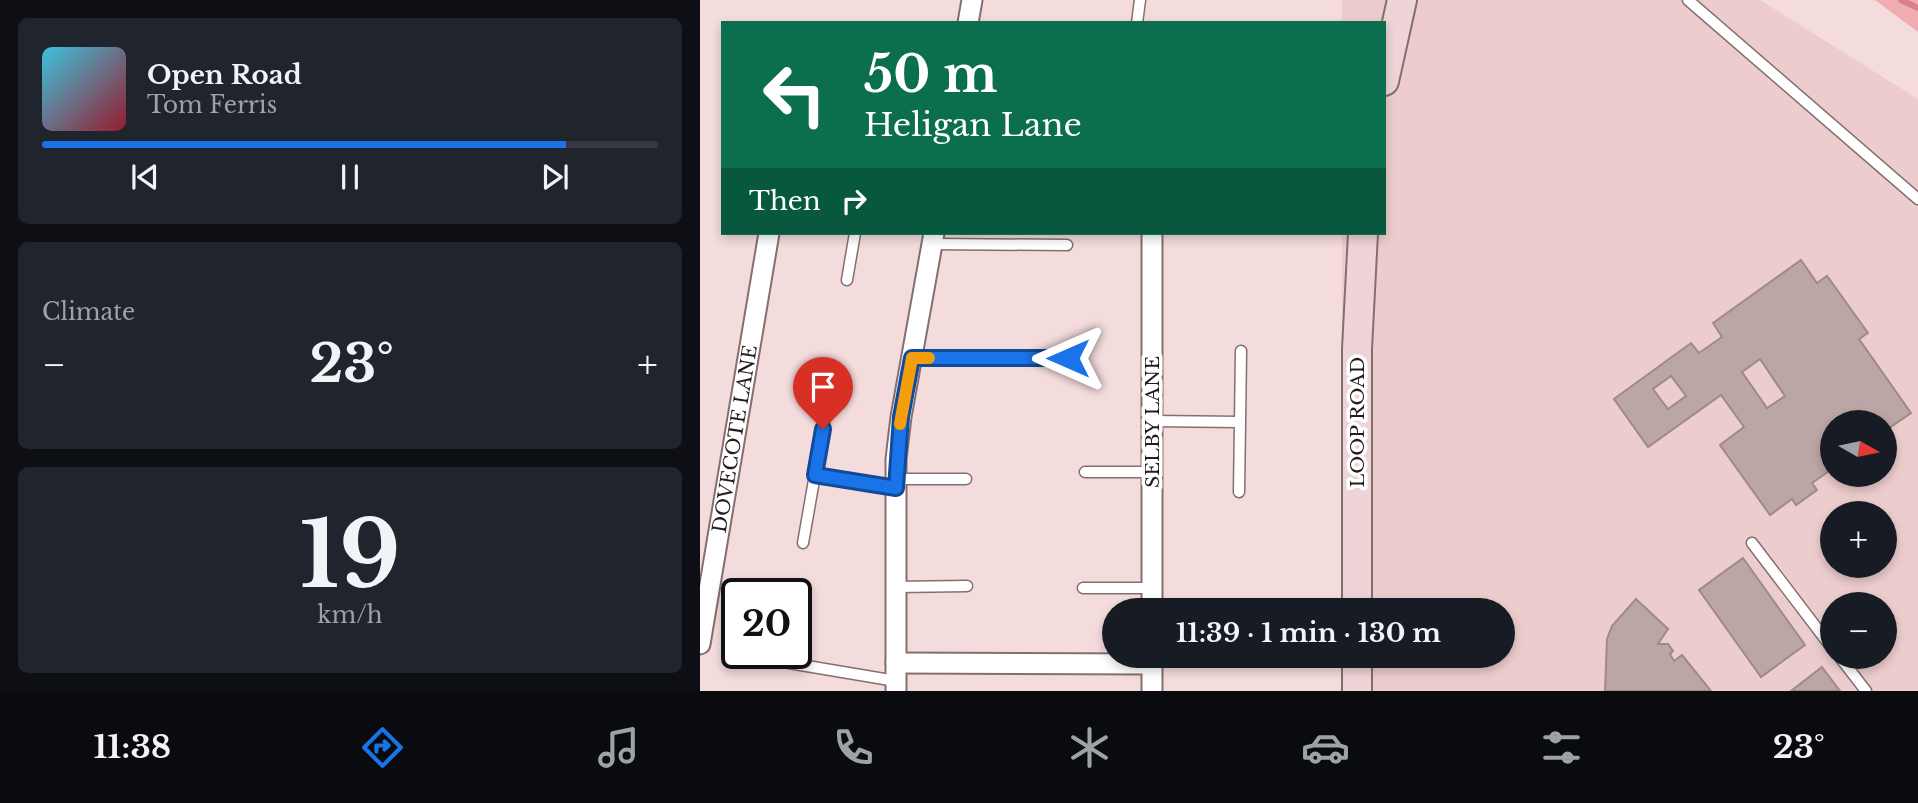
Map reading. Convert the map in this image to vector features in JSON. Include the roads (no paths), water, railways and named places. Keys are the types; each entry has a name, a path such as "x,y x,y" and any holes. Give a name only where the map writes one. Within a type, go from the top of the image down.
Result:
{"street":[{"path":"968,21 972,0"},
{"path":"1386,72 1402,0"},
{"name":"DOVECOTE LANE","path":"700,644 769,235"},
{"name":"SELBY LANE","path":"1152,235 1152,598"},
{"name":"LOOP ROAD","path":"1357,598 1357,336 1363,235"},
{"path":"933,238 901,417 896,484 896,678 1102,664"},
{"path":"1152,668 1152,691"},
{"path":"1357,668 1357,691"}],"lane":[{"path":"1137,21 1140,0"},
{"path":"1688,0 1918,199"},
{"path":"847,280 855,235"},
{"path":"933,238 1067,245"},
{"path":"1239,492 1241,351"},
{"path":"912,358 1068,358"},
{"path":"803,543 827,405"},
{"path":"1152,421 1240,422"},
{"path":"1085,472 1152,472"},
{"path":"815,475 896,484 966,479"},
{"path":"1752,543 1820,632"},
{"path":"896,587 967,586"},
{"path":"1083,588 1152,588"},
{"path":"812,666 896,678"},
{"path":"1849,669 1866,691"}],"waterway":[{"path":"1901,0 1918,8"}]}
